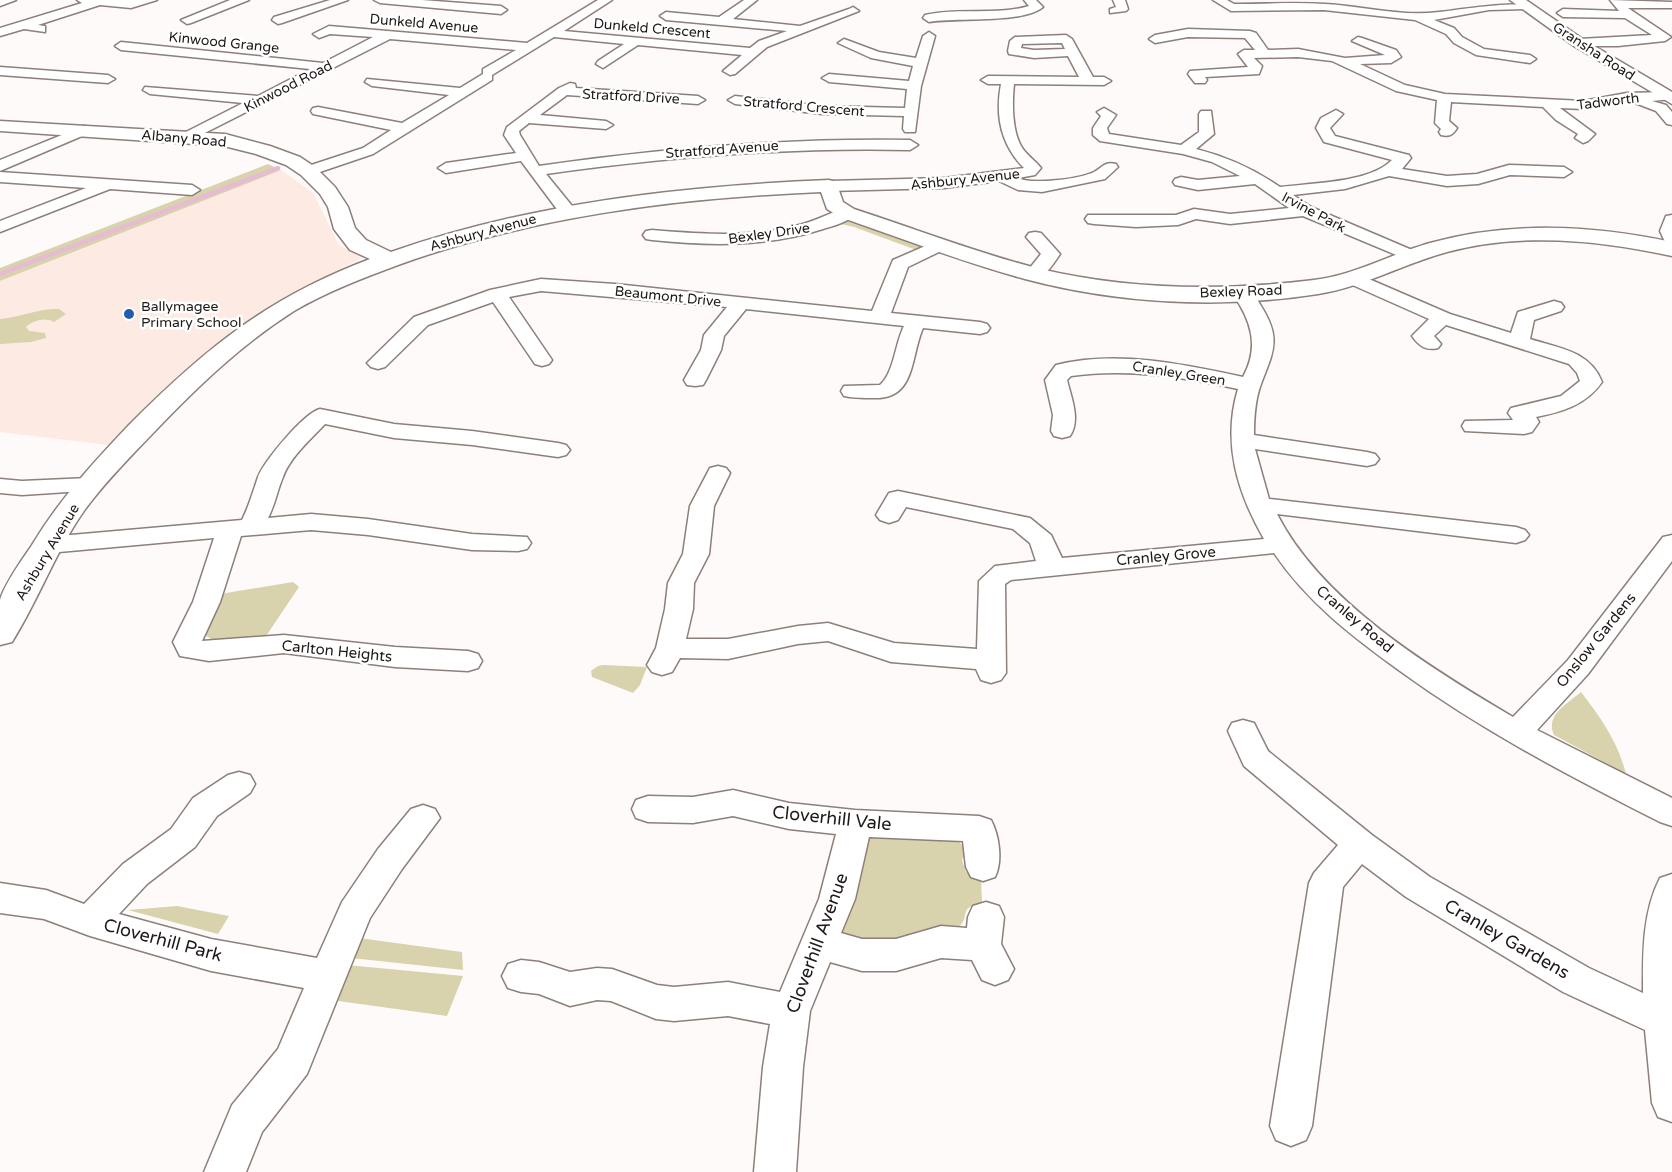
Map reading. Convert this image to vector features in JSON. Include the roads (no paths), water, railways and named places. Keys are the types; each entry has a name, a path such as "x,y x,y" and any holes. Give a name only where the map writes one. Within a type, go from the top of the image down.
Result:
{"street":[{"path":"83,0 131,5 151,0"},
{"path":"187,20 219,9 227,3 243,0"},
{"path":"289,19 342,0"},
{"path":"380,0 401,5 435,2 505,7 484,19"},
{"path":"308,171 368,151 463,92 486,71 605,0 619,2"},
{"path":"722,21 751,0"},
{"path":"929,18 942,15 1014,13 1037,7 1030,0"},
{"path":"1219,0 1227,7 1235,8 1321,4 1417,17 1439,16 1486,4 1522,4"},
{"path":"0,32 98,2"},
{"path":"1617,2 1672,5"},
{"path":"1579,42 1662,39 1665,37 1628,15 1617,2"},
{"name":"Gransha Road","path":"1522,4 1670,98"},
{"path":"727,68 763,44 845,11"},
{"path":"1563,14 1628,15"},
{"path":"675,15 799,29"},
{"path":"1417,17 1450,31 1458,40 1481,52 1530,59"},
{"path":"24,26 54,31 48,34"},
{"path":"1649,27 1672,28"},
{"path":"447,40 466,29"},
{"name":"Dunkeld Avenue","path":"319,34 328,30 528,47"},
{"name":"Dunkeld Crescent","path":"551,33 750,52"},
{"path":"1154,39 1199,33 1246,34 1252,36 1264,53"},
{"name":"Kinwood Road","path":"188,137 388,35"},
{"path":"911,185 910,112 914,86 929,36"},
{"name":"Tadworth","path":"1346,61 1395,57 1391,52 1354,40"},
{"path":"626,63 605,63 636,42"},
{"path":"844,43 876,55 920,63"},
{"path":"197,55 217,44"},
{"name":"Kinwood Grange","path":"121,46 325,67"},
{"path":"1071,52 1088,81"},
{"path":"1200,80 1195,74 1254,71 1255,66 1244,54 1264,53"},
{"name":"Tadworth","path":"1264,53 1311,54 1346,61 1401,88 1445,98 1597,105 1627,97 1670,98"},
{"path":"0,70 38,72 97,80"},
{"path":"6,88 38,72"},
{"path":"829,78 914,86"},
{"path":"988,80 1104,81"},
{"name":"Ashbury Avenue","path":"0,632 48,545 89,485 164,405 238,339 289,305 344,277 390,260 469,234 568,212 692,193 829,186 911,185 1003,177 1029,172 1033,168 1014,148 1008,119 1006,88 1008,81"},
{"path":"1642,82 1672,81"},
{"path":"382,85 463,92"},
{"name":"Stratford Drive","path":"568,212 535,171 514,139 512,130 567,89 698,100"},
{"path":"146,90 259,100"},
{"path":"1627,97 1660,108 1672,121"},
{"path":"1445,98 1442,107 1442,123 1450,128 1446,132"},
{"name":"Stratford Crescent","path":"735,100 807,109 910,112"},
{"name":"Tadworth","path":"1548,104 1561,117 1588,134 1583,138"},
{"name":"Irvine Park","path":"1104,112 1109,115 1100,128 1101,135 1142,148 1184,150 1218,159 1258,179 1305,211 1413,257"},
{"path":"327,114 404,128"},
{"path":"1184,150 1207,134 1206,114"},
{"path":"1276,192 1362,179 1388,171 1403,158 1329,139 1323,128 1326,121 1336,114"},
{"path":"526,118 606,125"},
{"name":"Albany Road","path":"0,126 225,140 263,150 293,161 308,171 328,191 338,207 345,229 358,245 390,260"},
{"path":"0,166 84,130"},
{"name":"Stratford Avenue","path":"535,171 648,155 811,144 910,157"},
{"path":"446,168 525,156"},
{"path":"1003,177 1024,187 1042,187 1099,176 1110,167"},
{"path":"1388,171 1447,181 1478,178 1509,170 1564,172"},
{"path":"0,177 192,190"},
{"path":"1181,182 1198,185 1258,179"},
{"path":"0,227 110,184"},
{"path":"829,186 834,205 847,213"},
{"path":"1094,219 1136,222 1178,220 1194,214 1230,219 1305,211"},
{"name":"Bexley Drive","path":"652,235 744,240 812,228 847,213"},
{"name":"Bexley Road","path":"847,213 939,245 1034,274 1092,286 1125,289 1242,293 1318,287 1355,279 1413,257 1480,238 1550,233 1602,236 1672,249"},
{"path":"1672,220 1669,231 1672,240"},
{"path":"1032,234 1051,254 1034,274"},
{"path":"879,317 900,264 939,245"},
{"path":"1355,279 1443,318 1576,360 1587,371 1591,382 1583,393 1556,406 1519,414 1528,422 1524,427 1473,426"},
{"name":"Beaumont Drive","path":"378,363 421,321 496,294 542,285 980,328"},
{"name":"Cranley Road","path":"1242,293 1259,319 1263,336 1262,360 1250,385 1242,440 1245,459 1261,505 1281,545 1328,600 1374,639 1516,733 1672,813"},
{"path":"496,294 542,360"},
{"path":"695,380 711,350 714,334 741,303"},
{"path":"1519,341 1526,316 1554,307"},
{"path":"1431,344 1422,336 1443,318"},
{"path":"852,391 885,392 893,385 903,372 905,349 916,321"},
{"name":"Cranley Green","path":"1062,431 1064,415 1056,380 1064,370 1135,365 1189,372 1250,385"},
{"name":"Carlton Heights","path":"468,661 394,657 284,644 209,651 190,649 187,642 239,530 263,504 271,476 289,450 320,416 394,431 472,438 558,450"},
{"path":"1242,440 1367,459"},
{"name":"Cranley Grove","path":"718,473 702,506 696,554 681,582 679,609 666,656 728,649 798,635 828,632 862,640 891,652 991,667 992,581 1004,572 1281,545"},
{"path":"0,486 22,488 89,485"},
{"path":"889,515 898,498 1021,523 1042,540 1052,567"},
{"path":"1261,505 1502,528"},
{"path":"48,545 311,522 368,527 472,542 518,543"},
{"name":"Onslow Gardens","path":"1516,733 1578,667 1672,543"},
{"name":"Cranley Gardens","path":"1243,731 1255,758 1360,844 1418,887 1575,980 1663,1020"},
{"path":"90,921 135,874 183,838 205,807 239,784"},
{"name":"Cloverhill Vale","path":"648,808 693,810 733,803 789,816 855,823 979,829 983,867"},
{"path":"225,1172 247,1119 293,1061 355,912 390,859 423,818"},
{"name":"Cloverhill Avenue","path":"775,1172 783,1067 791,1011 837,899 855,823"},
{"path":"1291,1126 1326,883 1341,863 1360,844"},
{"path":"1672,888 1661,944 1663,1020 1672,1102"},
{"name":"Cloverhill Park","path":"0,898 46,905 90,921 210,955 327,976"},
{"path":"819,943 862,955 896,955 941,942 988,944"},
{"path":"521,976 539,978 570,989 597,984 612,985 656,1002 674,1004 728,999 791,1011"}],"waterway":[{"path":"0,274 278,168"}],"place":[{"name":"Ballymagee Primary School","path":"129,314"}]}
